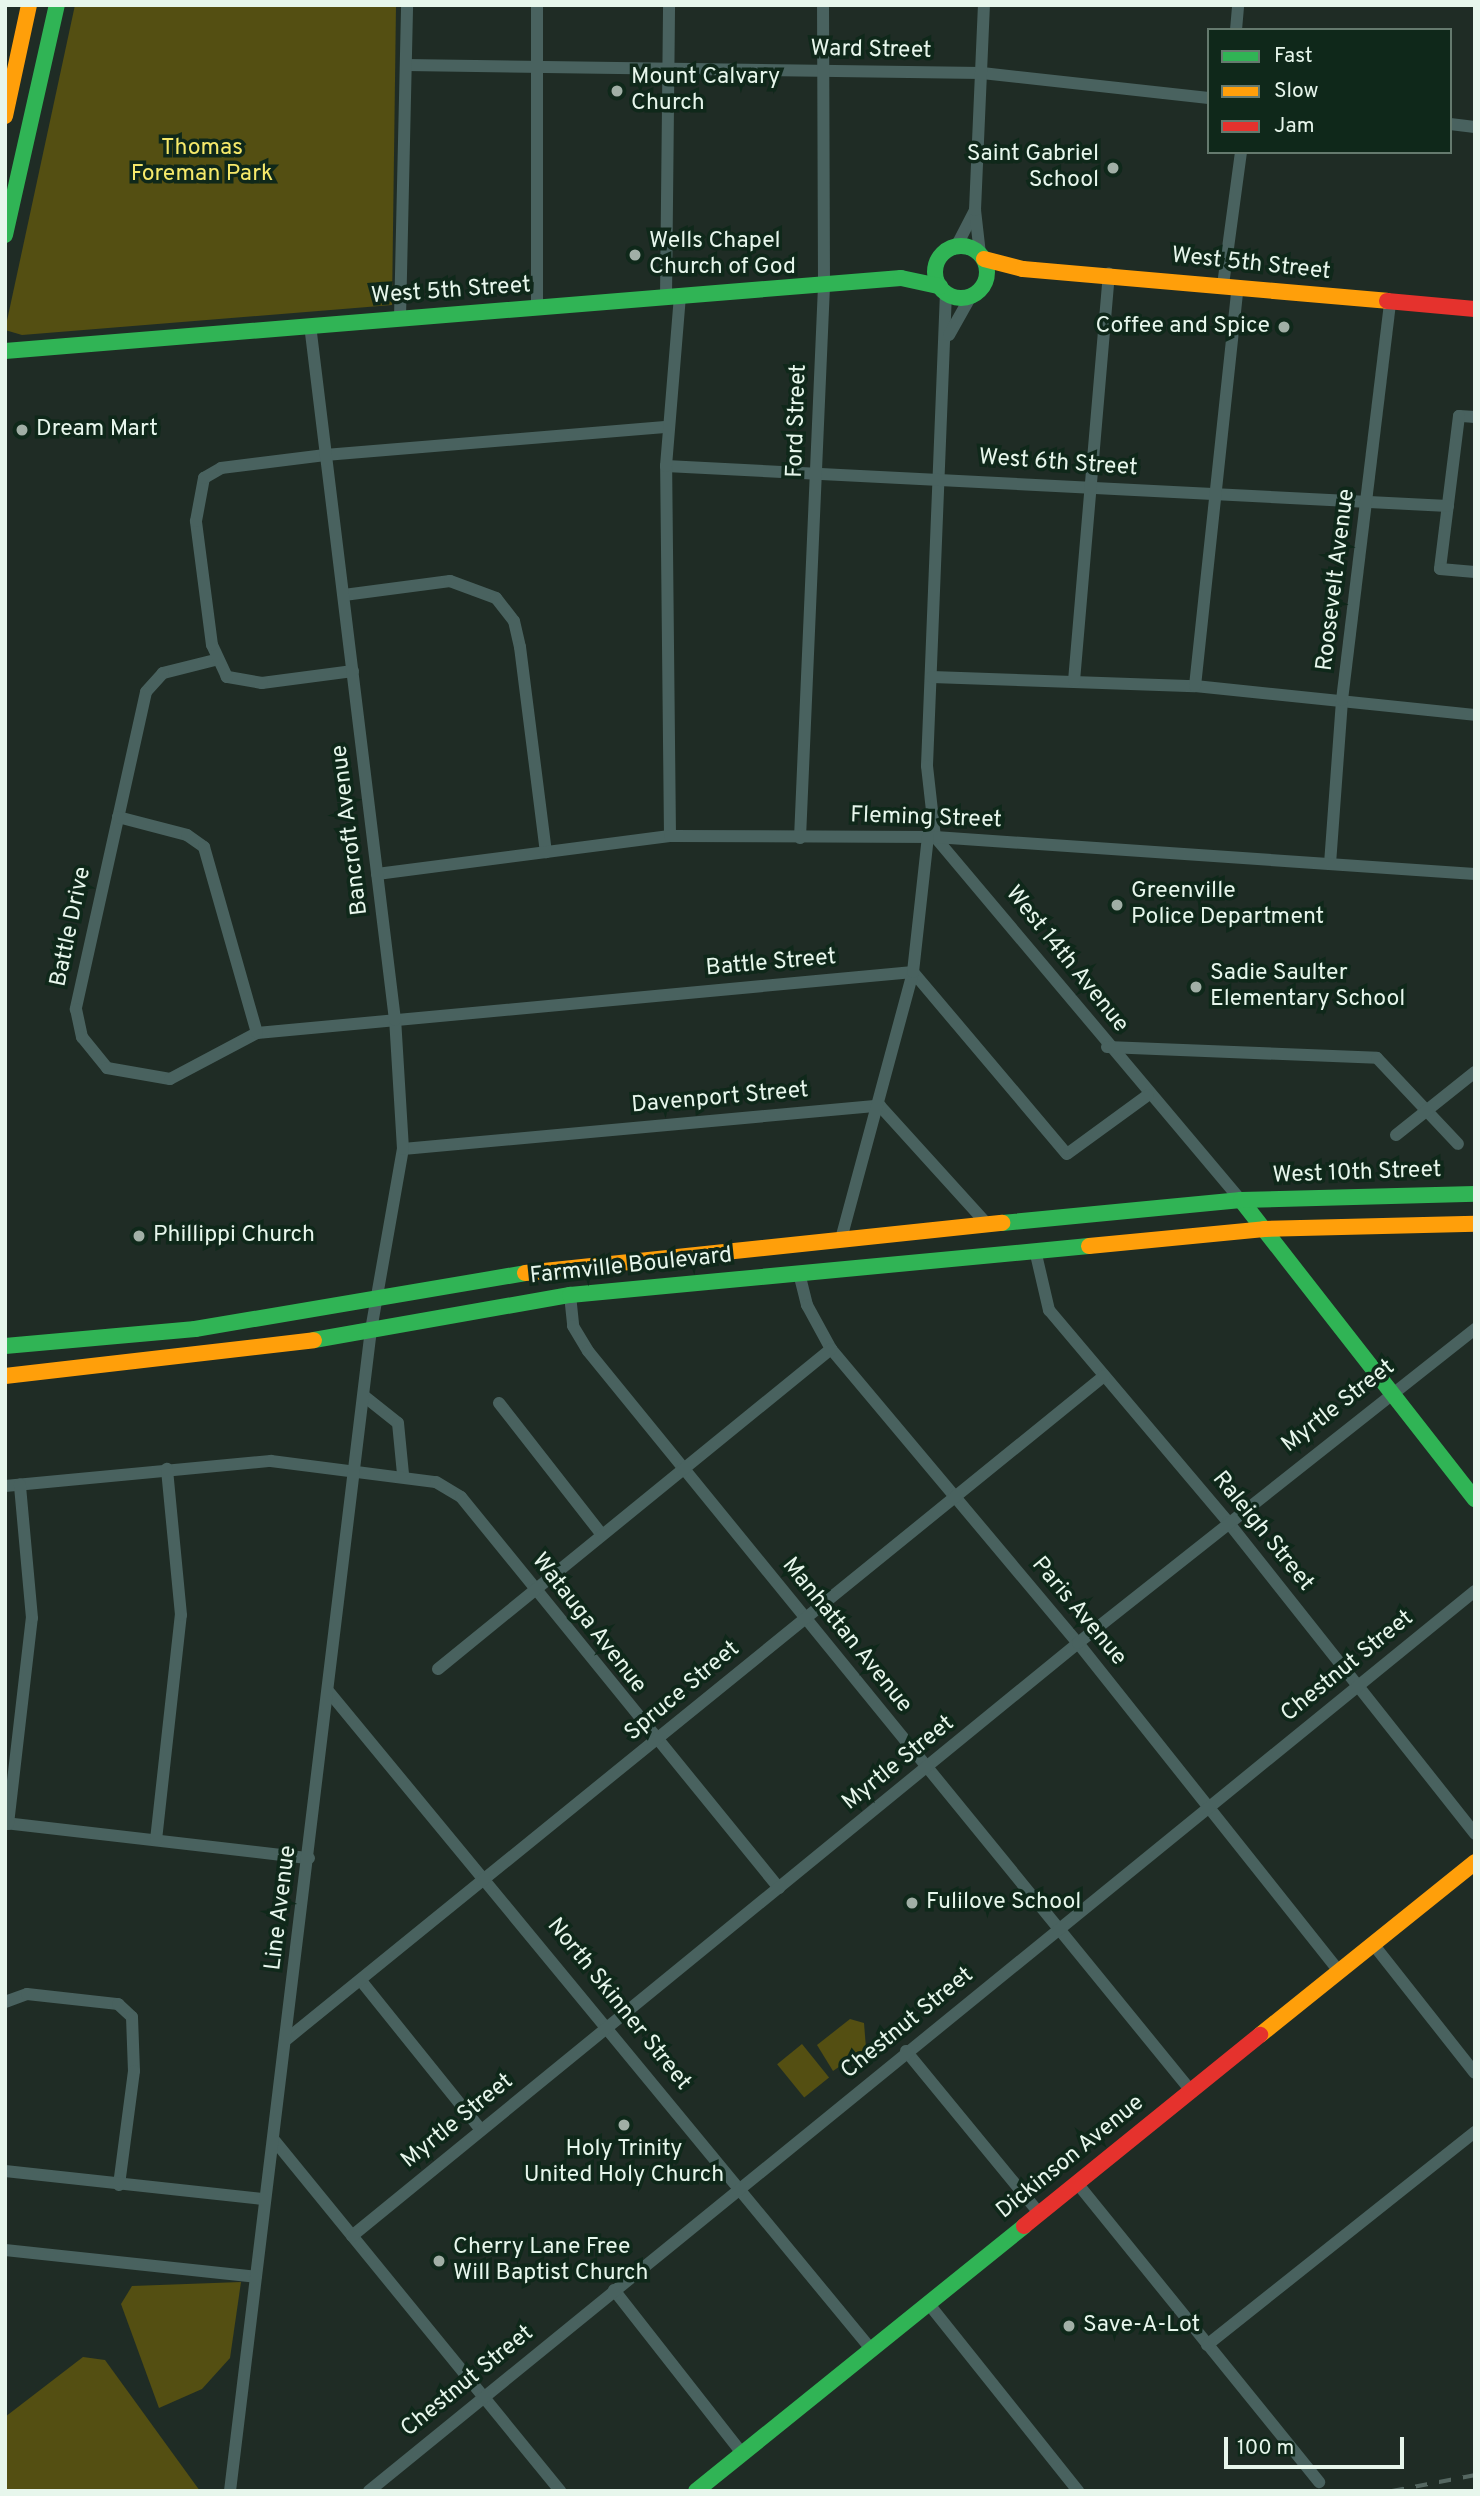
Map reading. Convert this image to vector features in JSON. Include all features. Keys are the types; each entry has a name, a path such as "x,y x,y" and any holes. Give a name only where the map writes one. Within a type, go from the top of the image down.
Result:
{"main road":[{"path":"5,116 29,5"},
{"path":"5,235 57,5"},
{"path":"956,247 982,257 985,282 971,296 943,289 938,262 956,247"},
{"name":"West 5th Street","path":"982,257 1023,269 1109,274 1475,309"},
{"name":"West 5th Street","path":"5,351 901,278 938,262"},
{"name":"West 5th Street","path":"985,282 1023,269"},
{"name":"West 5th Street","path":"901,278 943,289"},
{"name":"West 10th Street","path":"1241,1200 1475,1194"},
{"name":"Farmville Boulevard","path":"5,1346 195,1329 579,1264 1241,1200"},
{"name":"West 14th Avenue","path":"1241,1200 1389,1394 1475,1500"},
{"path":"1264,1229 1475,1224"},
{"name":"Farmville Boulevard","path":"5,1376 237,1353 570,1295 1264,1229"},
{"name":"Dickinson Avenue","path":"696,2491 1475,1862"}],"street":[{"path":"400,318 407,5"},
{"path":"537,5 537,308"},
{"path":"669,5 673,296 666,466 670,836"},
{"name":"Ford Street","path":"800,838 818,473 824,285 823,5"},
{"path":"982,257 975,210 984,5"},
{"path":"1236,28 1238,5"},
{"name":"Ward Street","path":"406,65 982,73 1207,98"},
{"path":"1452,124 1475,127"},
{"path":"1195,686 1215,494 1241,154"},
{"path":"956,247 975,210"},
{"path":"1074,681 1109,274"},
{"path":"841,1239 880,1106 913,972 931,837 927,766 938,477 948,339 943,289"},
{"path":"948,339 971,296"},
{"name":"Roosevelt Avenue","path":"1330,864 1342,700 1369,501 1390,302"},
{"name":"Bancroft Avenue","path":"310,325 395,1020 403,1149 371,1330"},
{"path":"1475,417 1459,416 1440,569 1475,572"},
{"path":"353,671 247,683 227,677 215,660 196,521 200,486 221,468 325,455 668,427"},
{"name":"West 6th Street","path":"666,466 938,477 1090,488 1448,506"},
{"path":"344,595 450,581 496,598 514,621 520,647 546,852"},
{"name":"Battle Drive","path":"215,660 163,673 146,692 76,1009 94,1057 132,1078 170,1079 257,1033 395,1020"},
{"path":"932,677 1195,686 1475,715"},
{"path":"118,817 187,835 204,847 257,1033"},
{"name":"Fleming Street","path":"377,874 670,836 931,837 1475,874"},
{"name":"West 14th Avenue","path":"931,837 1107,1047 1241,1200"},
{"path":"913,972 1067,1154 1148,1095"},
{"name":"Battle Street","path":"395,1020 913,972"},
{"path":"1107,1047 1130,1043 1377,1058 1458,1144"},
{"path":"1396,1135 1475,1072"},
{"path":"880,1106 988,1225"},
{"name":"Davenport Street","path":"403,1149 880,1106"},
{"name":"Raleigh Street","path":"1035,1250 1049,1310 1228,1522 1475,1834"},
{"name":"Paris Avenue","path":"799,1273 807,1305 831,1349 1078,1643 1339,1971"},
{"name":"Manhattan Avenue","path":"570,1295 573,1326 584,1344 685,1465 803,1620 1191,2091"},
{"name":"Myrtle Street","path":"352,2236 1078,1643 1389,1394 1475,1329"},
{"name":"Line Avenue","path":"230,2491 264,2199 274,2140 309,1858 371,1330"},
{"path":"439,1669 537,1593 685,1465 831,1349"},
{"name":"Spruce Street","path":"287,2039 362,1982 1104,1376"},
{"path":"364,1396 398,1423 403,1474"},
{"path":"499,1403 602,1535"},
{"name":"Watauga Avenue","path":"5,1486 271,1461 403,1474 461,1497 656,1743 779,1888"},
{"path":"156,1840 181,1615 167,1469"},
{"path":"20,1485 32,1618 6,1823 309,1858"},
{"name":"Chestnut Street","path":"369,2491 906,2051 1058,1931 1475,1591"},
{"name":"North Skinner Street","path":"329,1692 488,1878 871,2349"},
{"path":"1373,1944 1475,2073"},
{"path":"362,1982 481,2130"},
{"path":"5,2002 27,1994 118,2004 132,2017 134,2071 119,2185"},
{"path":"906,2051 1040,2213"},
{"path":"1207,2345 1475,2132"},
{"path":"274,2140 560,2491"},
{"path":"5,2171 264,2199"},
{"path":"1077,2183 1319,2482"},
{"path":"5,2250 256,2277"},
{"path":"614,2290 742,2453"},
{"path":"929,2303 1078,2491"}],"green space":[{"name":"Thomas Foreman Park","path":"75,5 396,5 392,305 22,335 5,330"},
{"path":"850,2019 864,2023 866,2048 833,2071 817,2045"},
{"path":"802,2044 829,2077 804,2098 777,2064"},
{"path":"241,2282 230,2358 202,2389 159,2408 121,2304 132,2286"},
{"path":"83,2357 105,2360 200,2491 5,2491 5,2417"}],"railway":[{"path":"1392,2491 1475,2475"}],"traffic: fast":[{"path":"5,235 57,5"},
{"path":"961,246 971,248 979,254 985,262 987,272 985,282 979,290 971,296 961,298 951,296 943,290 937,282 935,272 937,262 943,254 951,248 961,246"},
{"path":"5,351 901,278 940,286"},
{"path":"1002,1223 1241,1200 1475,1194"},
{"path":"1241,1200 1475,1500"},
{"path":"314,1340 570,1295 1089,1246"},
{"path":"5,1346 195,1329 525,1273"},
{"path":"696,2491 1024,2226"}],"traffic: slow":[{"path":"5,116 29,5"},
{"path":"984,259 1023,269 1387,301"},
{"path":"525,1273 1002,1223"},
{"path":"1089,1246 1264,1229 1475,1224"},
{"path":"5,1376 314,1340"},
{"path":"1260,2035 1475,1862"}],"traffic: jam":[{"path":"1387,301 1475,309"},
{"path":"1024,2226 1260,2035"}],"place":[{"name":"Mount Calvary Church","path":"617,91"},
{"name":"Saint Gabriel School","path":"1113,168"},
{"name":"Wells Chapel Church of God","path":"635,255"},
{"name":"Coffee and Spice","path":"1284,327"},
{"name":"Dream Mart","path":"22,430"},
{"name":"Greenville Police Department","path":"1117,905"},
{"name":"Sadie Saulter Elementary School","path":"1196,987"},
{"name":"Phillippi Church","path":"139,1236"},
{"name":"Fulilove School","path":"912,1903"},
{"name":"Holy Trinity United Holy Church","path":"624,2125"},
{"name":"Cherry Lane Free Will Baptist Church","path":"439,2261"},
{"name":"Save-A-Lot","path":"1069,2326"}]}
